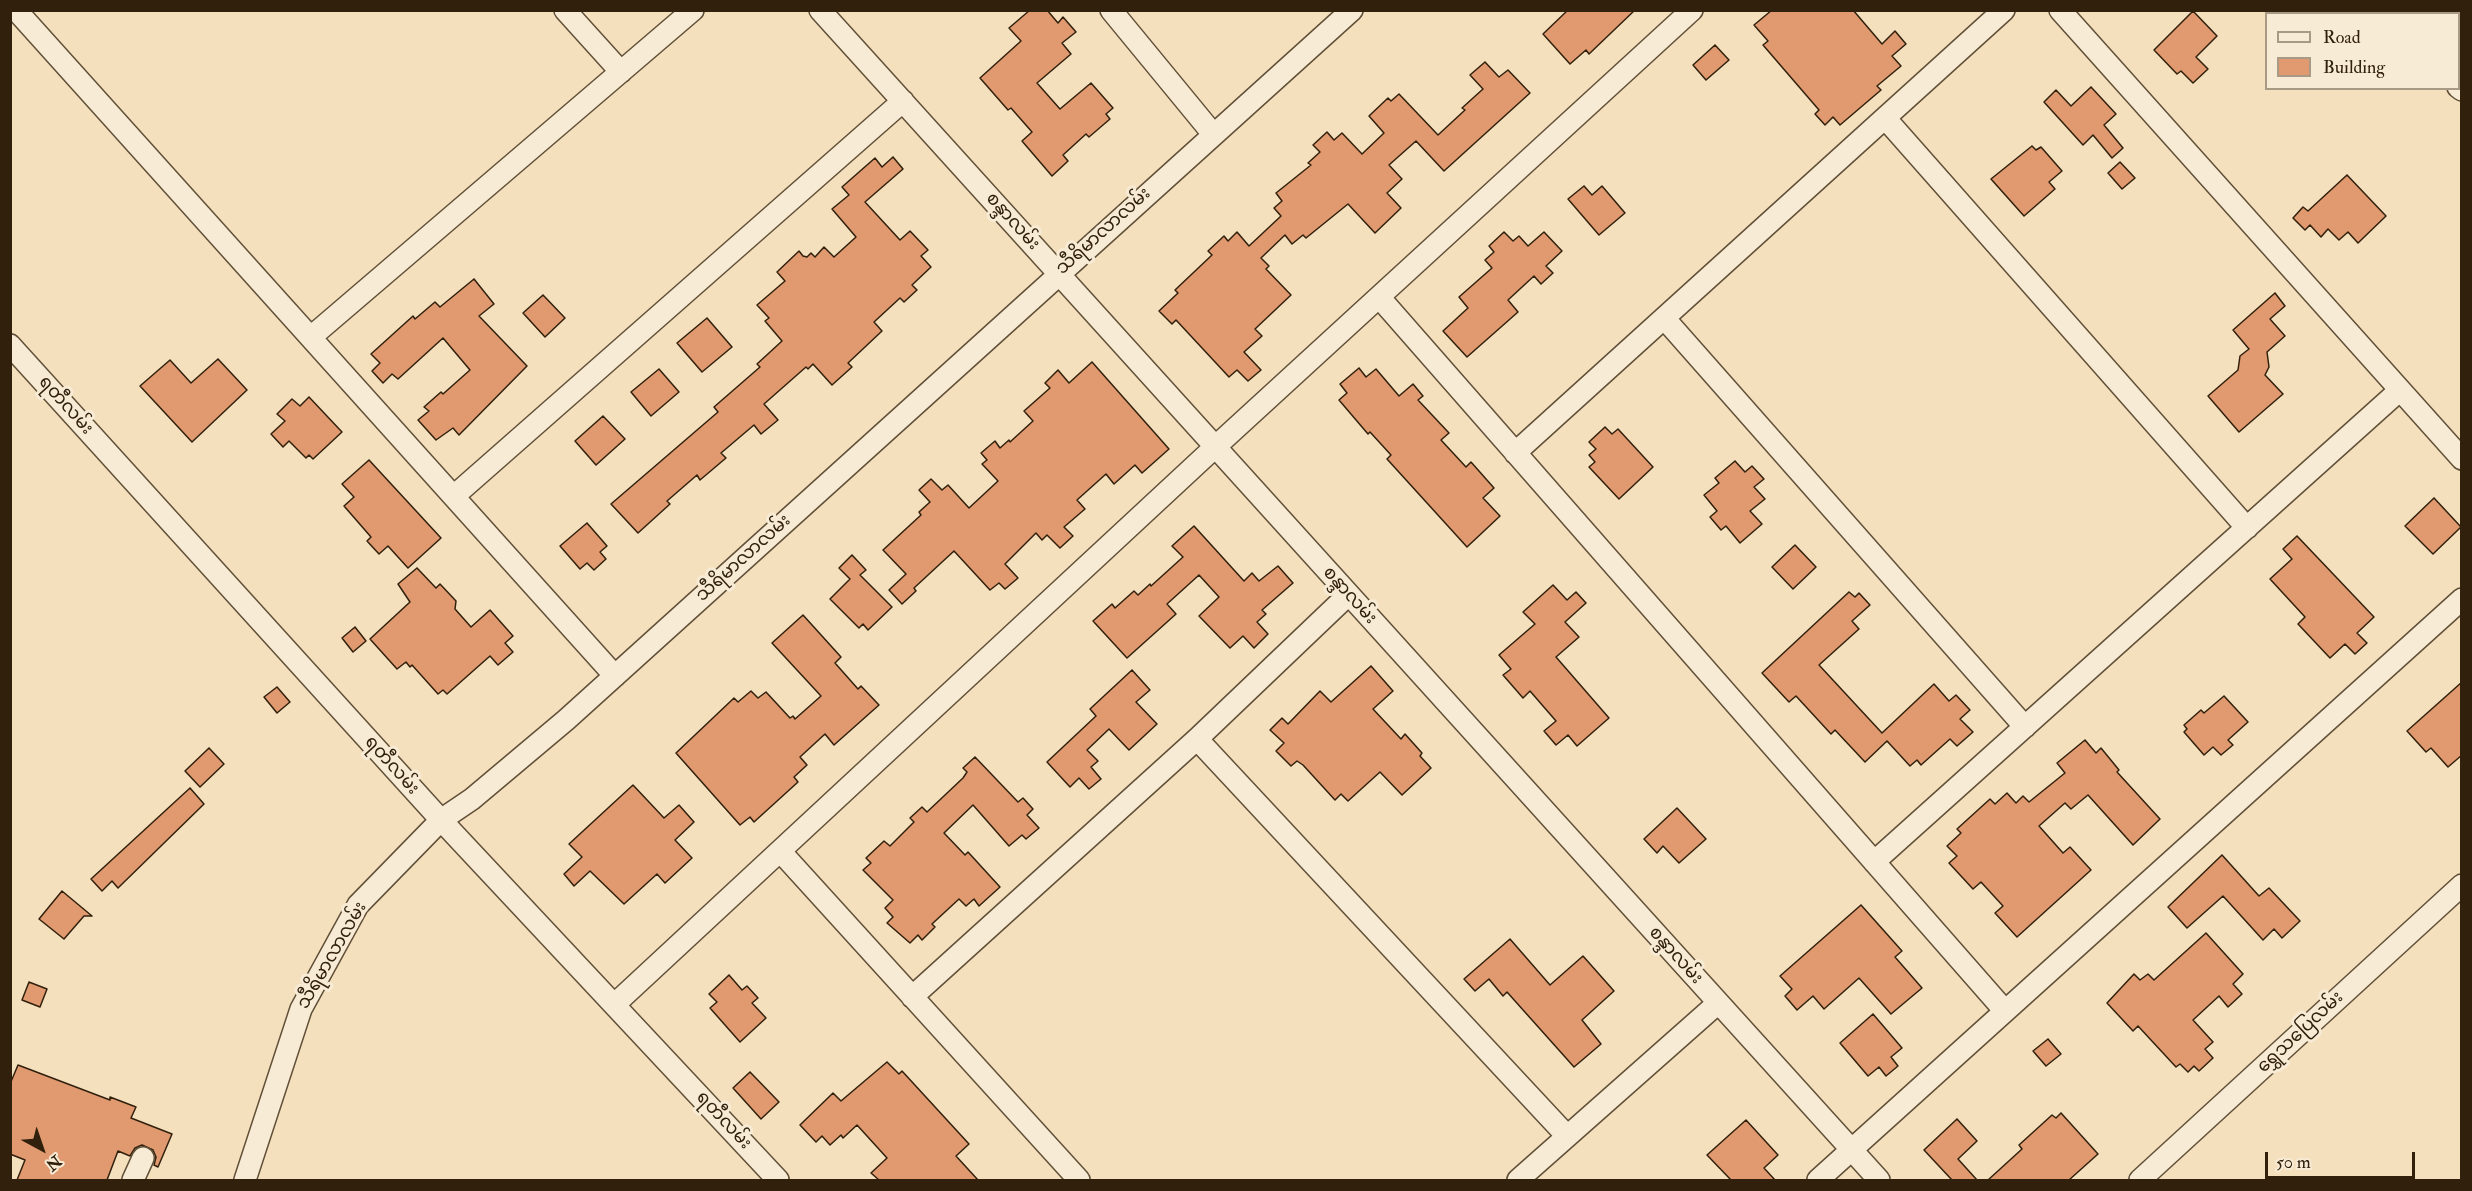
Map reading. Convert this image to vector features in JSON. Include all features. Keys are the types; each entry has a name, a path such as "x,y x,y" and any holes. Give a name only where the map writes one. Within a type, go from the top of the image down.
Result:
{"street":[{"path":"16,10 615,676"},
{"path":"565,10 621,72"},
{"path":"311,337 693,10"},
{"name":"စန္ဒာလမ်း","path":"820,10 1214,448 1879,1180"},
{"path":"1111,10 1213,134"},
{"name":"သီရိမာလာလမ်း","path":"245,1180 301,1009 358,905 441,820 481,792 615,676 1058,273 1352,10"},
{"path":"615,1004 1214,448 1692,10"},
{"path":"1515,453 2004,10"},
{"path":"2060,10 2462,459"},
{"path":"454,496 903,101"},
{"path":"1885,118 2247,528"},
{"path":"1379,297 2005,1011"},
{"path":"1664,318 2025,727"},
{"name":"ရတီလမ်း","path":"10,345 441,820 778,1180"},
{"path":"1874,862 2400,390"},
{"path":"912,997 1197,739 1348,595"},
{"path":"1818,1180 2462,599"},
{"path":"1197,739 1567,1136"},
{"path":"780,852 1079,1180"},
{"name":"ရွှေသပြေလမ်း","path":"2140,1180 2462,885"},
{"path":"1518,1180 1718,1003"},
{"path":"134,1180 143,1158"}],"building":[{"path":"1030,10 1047,10 1058,23 1063,17 1076,32 1062,43 1071,54 1037,83 1060,109 1091,83 1113,108 1106,114 1110,119 1089,137 1086,134 1063,155 1068,161 1052,176 1022,141 1032,132 1011,108 1008,110 980,78 1021,41 1009,28"},
{"path":"1568,10 1635,10 1589,54 1586,50 1570,64 1543,34"},
{"path":"1772,10 1853,10 1882,44 1895,31 1906,44 1892,56 1901,66 1877,86 1881,90 1840,125 1833,117 1825,125 1815,114 1819,110 1763,45 1768,41 1754,25"},
{"path":"2193,11 2217,36 2196,57 2208,69 2193,83 2181,71 2177,74 2154,50"},
{"path":"1715,45 1729,60 1706,80 1693,65"},
{"path":"1485,62 1499,77 1508,70 1530,93 1444,171 1416,141 1389,165 1402,179 1387,193 1401,208 1375,233 1348,204 1306,238 1303,235 1292,244 1285,235 1261,258 1269,266 1266,269 1291,295 1255,329 1262,336 1244,352 1261,370 1248,381 1237,370 1229,377 1176,320 1172,324 1159,311 1178,293 1175,290 1212,255 1208,251 1224,236 1228,241 1237,232 1249,246 1281,216 1274,208 1282,201 1276,193 1311,165 1308,163 1320,152 1313,145 1327,132 1334,140 1342,133 1362,154 1384,133 1369,116 1388,98 1391,101 1399,94 1438,135 1465,110 1462,108 1483,89 1470,75"},
{"path":"2091,87 2116,114 2104,125 2123,148 2112,158 2093,135 2083,145 2044,102 2056,90 2071,106"},
{"path":"2032,146 2036,150 2041,147 2062,171 2049,182 2055,189 2024,216 1991,179"},
{"path":"893,157 903,169 865,202 900,240 910,231 928,250 921,256 931,267 912,285 917,290 904,302 900,298 874,322 882,331 848,363 852,367 832,385 813,364 808,369 806,367 764,404 778,420 761,434 754,425 721,453 726,458 700,480 697,475 667,501 670,504 638,533 611,504 718,412 714,407 760,367 757,364 782,341 765,321 769,318 757,305 785,281 777,272 799,251 803,256 807,257 811,253 815,257 824,247 834,257 856,237 832,209 849,195 842,187 875,158 882,167"},
{"path":"2120,162 2135,178 2122,189 2108,173"},
{"path":"2347,175 2386,216 2358,243 2348,232 2339,240 2328,229 2321,237 2310,225 2305,230 2293,218 2303,207 2308,211"},
{"path":"1584,186 1592,195 1602,186 1625,213 1599,235 1568,199"},
{"path":"1504,232 1513,241 1519,236 1528,246 1544,232 1562,251 1546,266 1553,273 1541,284 1534,276 1508,300 1518,312 1467,357 1443,331 1468,308 1459,297 1492,268 1485,260 1494,252 1489,246"},
{"path":"474,279 494,304 479,316 527,366 459,435 453,428 436,440 418,420 429,411 424,407 470,370 443,338 398,379 392,374 383,383 372,371 380,363 371,354 413,316 415,319 435,302 440,307"},
{"path":"2275,293 2285,306 2270,319 2285,336 2267,352 2269,367 2265,375 2283,394 2239,432 2208,396 2238,370 2240,356 2249,349 2233,330"},
{"path":"543,295 565,318 545,337 523,313"},
{"path":"707,318 732,347 702,372 677,343"},
{"path":"218,359 247,390 192,442 140,386 170,360 191,383"},
{"path":"1092,362 1169,449 1142,473 1135,465 1114,484 1106,474 1077,500 1085,509 1064,527 1073,536 1060,548 1047,535 1042,540 1036,533 1005,564 1018,578 1005,589 999,583 990,590 954,551 914,588 916,591 902,604 889,590 906,574 883,550 921,515 919,512 930,502 919,490 931,479 942,490 948,485 969,508 998,481 982,464 987,460 981,453 995,441 1000,448 1009,440 1010,442 1033,421 1024,411 1050,388 1045,383 1058,370 1069,383"},
{"path":"1359,368 1366,377 1376,369 1399,396 1413,384 1423,396 1418,400 1449,433 1441,440 1466,467 1471,462 1494,488 1483,498 1500,516 1467,547 1387,459 1391,455 1370,432 1368,434 1339,400 1347,393 1340,384"},
{"path":"659,369 679,392 651,416 631,392"},
{"path":"309,397 342,432 313,459 309,455 306,458 289,441 283,447 271,434 285,421 277,414 292,399 300,406"},
{"path":"603,416 625,439 596,465 575,441"},
{"path":"1605,427 1612,434 1618,429 1653,467 1619,499 1589,467 1595,462 1589,455 1596,449 1589,442"},
{"path":"369,460 441,538 408,568 388,546 379,554 367,541 371,537 344,506 354,497 342,484"},
{"path":"1735,461 1745,472 1752,466 1764,479 1754,487 1765,499 1750,511 1762,524 1740,543 1726,526 1721,530 1710,517 1717,511 1704,495 1719,483 1715,478"},
{"path":"2434,498 2461,527 2433,554 2405,526"},
{"path":"587,523 607,546 600,552 606,559 594,570 587,563 580,569 560,546"},
{"path":"1194,526 1244,581 1252,573 1259,581 1278,566 1293,583 1262,610 1266,614 1257,622 1268,634 1254,648 1243,636 1230,648 1199,616 1219,597 1199,575 1167,604 1176,614 1127,658 1093,621 1112,604 1115,608 1134,591 1138,595 1150,584 1151,586 1183,557 1172,546"},
{"path":"2297,536 2374,617 2357,633 2367,643 2355,654 2345,644 2330,658 2298,624 2305,617 2270,579 2292,559 2283,549"},
{"path":"1795,545 1816,567 1793,589 1772,567"},
{"path":"852,555 866,570 860,575 892,607 868,630 863,624 859,628 830,599 850,579 839,568"},
{"path":"417,568 436,588 440,584 456,601 455,609 471,627 490,610 513,636 505,643 513,652 498,665 490,656 447,694 443,690 438,694 412,665 410,667 406,662 397,669 370,639 410,602 398,584"},
{"path":"1553,585 1567,600 1576,592 1586,603 1565,622 1579,637 1556,657 1609,718 1577,746 1568,735 1556,745 1544,731 1556,721 1530,691 1523,698 1503,675 1511,669 1499,655 1535,624 1523,612"},
{"path":"1849,592 1855,597 1859,593 1870,605 1852,621 1859,629 1819,665 1882,733 1934,684 1949,701 1956,695 1970,710 1960,719 1973,732 1957,746 1950,739 1921,765 1917,760 1910,766 1887,741 1865,762 1835,730 1831,734 1796,696 1789,702 1762,673"},
{"path":"803,615 841,657 835,663 858,689 861,686 879,705 834,745 825,734 800,757 807,765 794,777 798,782 754,822 750,817 740,825 676,753 734,698 738,702 751,691 758,698 766,692 790,718 793,716 795,719 821,696 772,643"},
{"path":"355,627 366,641 353,652 342,638"},
{"path":"1371,666 1393,691 1373,709 1401,739 1405,734 1422,753 1420,756 1431,768 1402,795 1380,772 1348,801 1341,794 1335,800 1303,765 1297,761 1291,766 1276,751 1284,743 1270,730 1282,718 1288,724 1320,691 1331,702"},
{"path":"1132,670 1150,690 1136,702 1157,724 1129,750 1109,729 1087,750 1098,761 1091,767 1101,779 1089,789 1079,778 1070,787 1047,762 1096,716 1090,709"},
{"path":"2462,682 2462,755 2448,767 2431,748 2426,752 2407,731"},
{"path":"277,687 290,702 277,713 264,697"},
{"path":"2224,696 2248,722 2228,740 2233,745 2221,755 2213,747 2204,755 2184,732 2187,729 2184,725 2201,710 2204,713"},
{"path":"2085,740 2096,753 2101,748 2119,770 2117,772 2160,819 2133,845 2088,795 2071,809 2065,803 2039,826 2063,853 2070,847 2091,870 2017,937 1995,913 2003,906 1981,882 1973,889 1949,863 1957,856 1947,846 1961,833 1957,829 1990,799 1995,804 2007,793 2016,803 2023,796 2029,802 2065,773 2057,763"},
{"path":"209,748 224,764 200,787 185,771"},
{"path":"975,757 1018,802 1023,798 1033,809 1027,815 1039,828 1026,839 1022,835 1009,846 973,805 944,833 965,855 968,852 1000,887 979,906 974,899 966,906 959,899 932,924 935,927 922,940 918,935 910,943 887,923 893,917 885,908 893,900 863,870 871,863 866,858 884,841 890,846 914,822 910,818 922,807 927,812 963,778 967,772 963,768"},
{"path":"633,785 664,818 679,805 694,822 675,840 692,858 665,883 657,874 624,904 590,871 574,886 564,874 582,857 569,844"},
{"path":"190,788 204,804 118,888 112,881 102,891 91,879"},
{"path":"1677,808 1706,839 1679,863 1663,846 1657,853 1644,839"},
{"path":"2222,855 2259,896 2269,888 2300,921 2282,938 2274,929 2263,940 2223,896 2187,928 2168,907"},
{"path":"62,891 92,916 84,916 64,939 39,919"},
{"path":"1861,905 1902,951 1895,957 1922,988 1891,1014 1859,978 1824,1009 1813,996 1797,1010 1785,996 1792,989 1780,976"},
{"path":"2206,933 2243,974 2233,984 2242,994 2228,1007 2219,996 2193,1020 2213,1042 2205,1049 2213,1058 2199,1071 2194,1066 2188,1072 2180,1064 2176,1067 2138,1026 2133,1031 2107,1003 2134,974 2140,980 2148,974 2154,980"},
{"path":"1510,939 1550,985 1583,956 1614,991 1582,1020 1601,1044 1574,1067 1507,992 1503,996 1489,979 1475,991 1464,979"},
{"path":"729,975 742,990 747,986 758,998 752,1003 766,1018 740,1042 710,1008 717,1002 709,994"},
{"path":"29,982 47,989 40,1007 22,1000"},
{"path":"1873,1014 1902,1048 1891,1057 1898,1066 1886,1076 1879,1067 1868,1076 1840,1043"},
{"path":"2048,1039 2061,1054 2046,1066 2033,1051"},
{"path":"887,1062 899,1074 902,1071 969,1144 956,1156 978,1180 879,1180 871,1173 887,1158 857,1125 843,1138 841,1135 830,1145 822,1136 816,1142 800,1125 833,1093 841,1101"},
{"path":"18,1065 110,1100 110,1097 136,1107 131,1118 172,1134 158,1167 154,1165 156,1157 153,1150 142,1145 135,1148 130,1156 118,1151 107,1180 17,1180 25,1160 10,1154 10,1084"},
{"path":"750,1072 779,1102 761,1119 733,1088"},
{"path":"2061,1113 2098,1154 2069,1180 1988,1180 2022,1149 2019,1145 2052,1115 2056,1118"},
{"path":"1957,1119 1977,1141 1958,1159 1977,1180 1952,1180 1924,1150"},
{"path":"1746,1120 1778,1155 1764,1168 1775,1180 1731,1180 1707,1155"}]}
